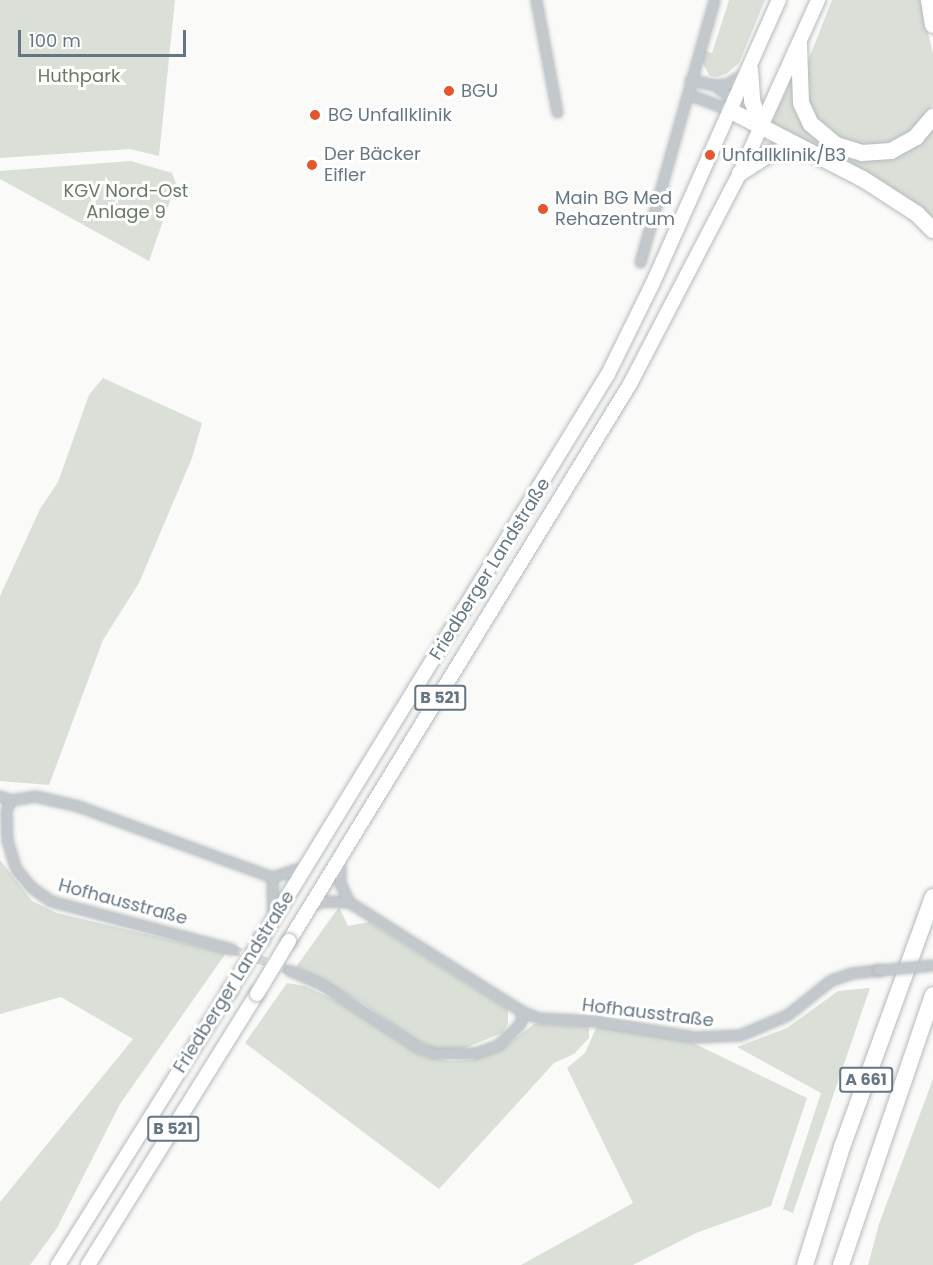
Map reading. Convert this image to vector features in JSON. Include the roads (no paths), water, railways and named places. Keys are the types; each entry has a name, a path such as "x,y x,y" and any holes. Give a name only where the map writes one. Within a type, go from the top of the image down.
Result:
{"highway":[{"path":"929,0 933,25"},
{"path":"799,45 801,103 811,124 836,145 862,153 891,151 916,137 933,117"},
{"path":"750,69 745,113 889,194 933,230"},
{"path":"740,173 779,150 810,151"},
{"name":"A 661","path":"805,1265 842,1147 933,897"},
{"name":"A 661","path":"841,1265 933,995"}],"main road":[{"path":"750,69 779,0"},
{"name":"Friedberger Landstraße","path":"58,1265 230,990 608,374 745,113 777,93 818,0"},
{"name":"Friedberger Landstraße","path":"88,1265 590,453 657,335 740,173 753,144 745,113"}],"street":[{"path":"536,0 557,112"},
{"path":"640,262 714,0"},
{"path":"690,80 715,85 727,84 750,69"},
{"path":"715,85 745,113"},
{"path":"688,94 745,113"},
{"path":"0,796 10,800 35,796 78,806 272,877 306,866"},
{"name":"Hofhausstraße","path":"10,800 6,811 7,840 16,869 31,887 51,901 232,949"},
{"path":"310,906 323,901 349,902 339,883 341,858"},
{"path":"272,877 273,920"},
{"name":"Hofhausstraße","path":"349,902 523,1012 554,1020 724,1038 740,1035 787,1015 840,976 933,965"},
{"path":"289,970 321,984 419,1048 434,1053 476,1053 498,1045 520,1024 523,1012"}],"tunnel":[{"path":"232,949 289,970"}],"place":[{"name":"BGU","path":"449,91"},
{"name":"BG Unfallklinik","path":"315,115"},
{"name":"Unfallklinik/B3","path":"710,155"},
{"name":"Der Bäcker Eifler","path":"312,165"},
{"name":"Main BG Med Rehazentrum","path":"543,209"}],"park label":[{"name":"Huthpark","path":"79,76"},
{"name":"KGV Nord-Ost Anlage 9","path":"126,202"}]}
